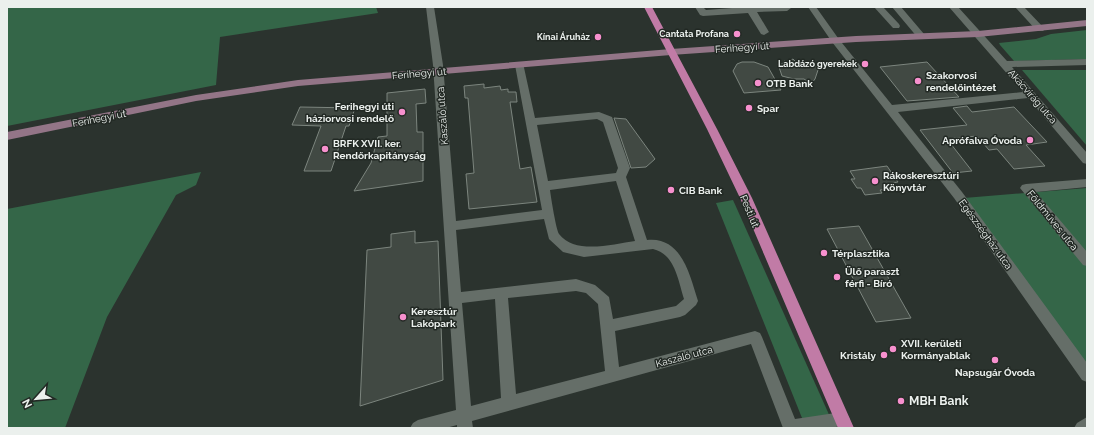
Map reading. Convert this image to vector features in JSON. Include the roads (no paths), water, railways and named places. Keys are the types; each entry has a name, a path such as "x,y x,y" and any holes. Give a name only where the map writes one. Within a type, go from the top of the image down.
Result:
{"main road":[{"name":"Pesti út","path":"648,7 712,129 746,198 766,248 844,424"}],"street":[{"name":"Kaszáló utca","path":"430,7 439,71 464,422"},
{"path":"699,7 703,13 750,9 787,8"},
{"path":"812,7 835,40"},
{"path":"878,7 896,26"},
{"path":"896,7 921,36"},
{"path":"953,7 978,34"},
{"path":"1019,7 1040,28"},
{"name":"Ferihegyi út","path":"750,9 764,32"},
{"name":"Ferihegyi út","path":"7,136 196,98 331,80 835,40 978,34 1087,23"},
{"name":"Akácvirág utca","path":"978,34 1087,160"},
{"name":"Egészségház utca","path":"835,40 958,195 1087,375"},
{"path":"1005,64 1087,62"},
{"path":"520,65 544,186 552,236 567,248 584,252 643,245 662,245 676,257 692,301 680,311 608,326"},
{"path":"891,109 1031,94"},
{"path":"532,122 598,115 608,120 624,168 620,176 643,245"},
{"path":"544,186 614,177"},
{"name":"Földműves utca","path":"1087,183 1026,188 1087,261"},
{"path":"450,226 549,214"},
{"path":"456,298 576,285 590,289 604,301 613,375"},
{"path":"501,293 509,404"},
{"name":"Kaszáló utca","path":"418,428 464,422 509,404 755,337"},
{"name":"Pesti út","path":"755,337 791,427 844,424"},
{"path":"1082,428 1087,425"}],"place":[{"name":"Cantata Profana","path":"737,34"},
{"name":"Kínai Áruház","path":"598,37"},
{"name":"Labdázó gyerekek","path":"865,64"},
{"name":"Szakorvosi rendelőintézet","path":"918,81"},
{"name":"OTB Bank","path":"758,83"},
{"name":"Spar","path":"749,108"},
{"name":"Ferihegyi úti háziorvosi rendelő","path":"402,112"},
{"name":"Aprófalva Óvoda","path":"1030,140"},
{"name":"BRFK XVII. ker. Rendőrkapitányság","path":"325,149"},
{"name":"Rákoskeresztúri Könyvtár","path":"875,181"},
{"name":"CIB Bank","path":"671,190"},
{"name":"Térplasztika","path":"824,253"},
{"name":"Ülő paraszt férfi - Bíró","path":"837,277"},
{"name":"Keresztúr Lakópark","path":"403,317"},
{"name":"XVII. kerületi Kormányablak","path":"893,349"},
{"name":"Kristály","path":"884,355"},
{"name":"Napsugár Óvoda","path":"995,360"},
{"name":"MBH Bank","path":"901,401"}]}
